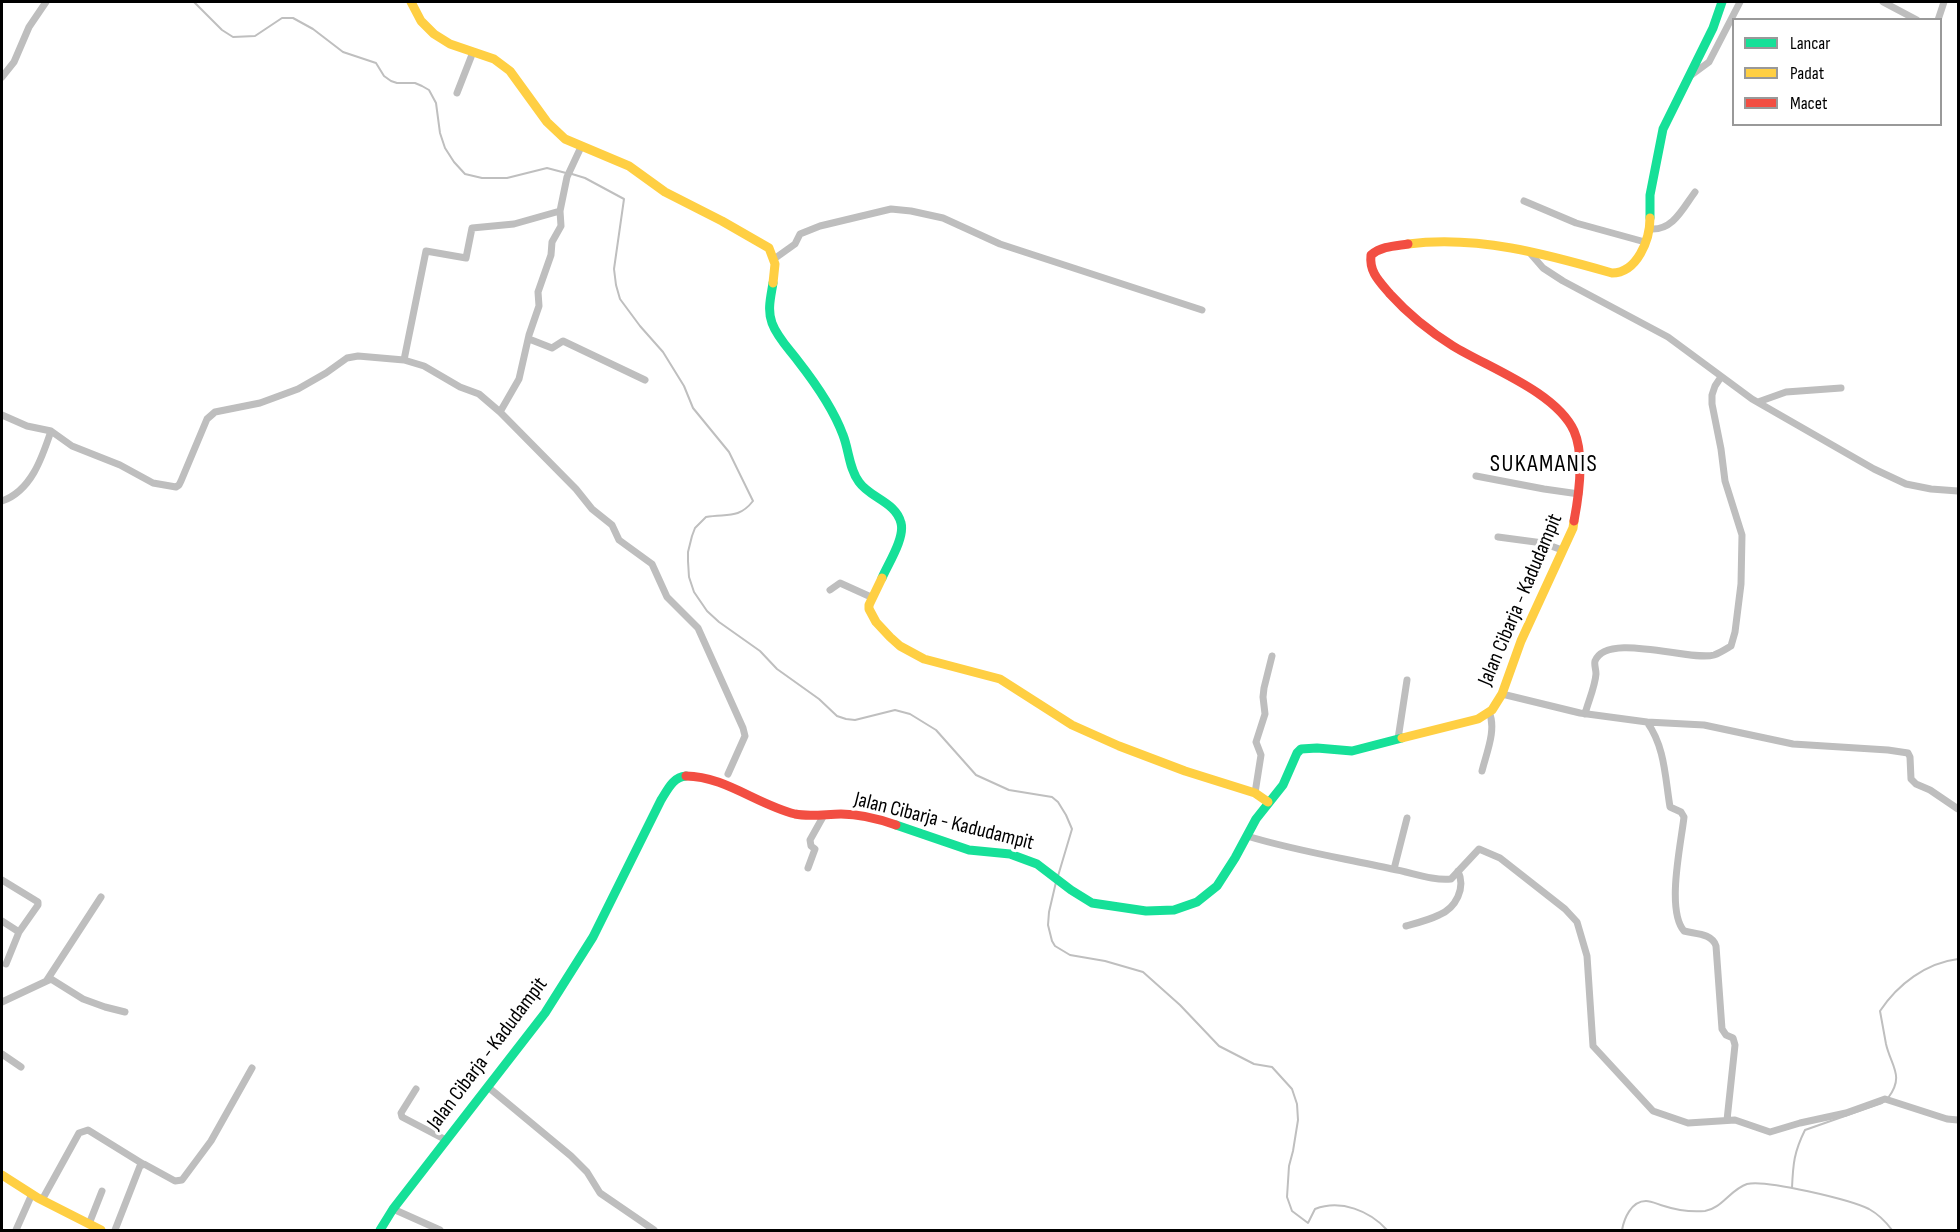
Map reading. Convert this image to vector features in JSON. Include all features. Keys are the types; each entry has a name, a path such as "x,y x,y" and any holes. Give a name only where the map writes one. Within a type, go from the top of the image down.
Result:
{"street":[{"path":"2,77 14,63 29,27 46,2"},
{"name":"Jalan Cibarja - Kadudampit","path":"380,1230 393,1209 545,1012 569,976 593,937 661,800 678,777 699,776 714,780 745,795 796,814 845,813 884,821 969,850 1011,854 1037,864 1092,903 1146,911 1174,910 1185,907 1209,894 1217,886 1268,802 1283,785 1301,749 1352,751 1478,719 1489,712 1502,693 1521,641 1574,528 1579,494 1579,449 1575,433 1566,416 1542,396 1454,347 1422,326 1374,275 1370,265 1371,255 1386,247 1431,241 1455,241 1553,256 1612,273 1621,273 1629,269 1637,260 1650,229 1650,195 1663,129 1713,28 1722,2"},
{"path":"1690,76 1709,62 1740,2"},
{"path":"1883,2 1913,18"},
{"path":"1939,18 1944,2"},
{"path":"414,3 425,26 435,36 451,46 501,63 515,77 551,127 565,139 625,163 662,190 769,248 775,268 770,315 781,339 819,387 831,407 857,480 893,508 902,524 902,534 871,597 869,609 876,622 900,646 924,659 999,679 1072,725 1119,746 1255,793 1268,802"},
{"path":"457,93 472,52"},
{"path":"500,412 519,379 539,306 538,292 552,242 561,226 560,211 567,177 581,147"},
{"path":"1650,229 1666,228 1676,219 1695,192"},
{"path":"1524,201 1576,223 1645,242"},
{"path":"774,259 795,243 800,234 820,226 891,209 901,210 943,218 1000,244 1202,309"},
{"path":"404,360 426,251 466,258 472,228 514,224 560,211"},
{"path":"1530,253 1543,268 1668,337 1758,402 1874,469 1906,484 1959,491"},
{"path":"529,339 552,348 563,341 645,380"},
{"path":"2,415 27,426 51,432 72,446 120,465 153,483 176,487 181,481 207,419 215,412 260,404 298,389 347,358 358,356 404,360 424,366 460,387 479,394 500,412 576,489 592,509 612,525 619,540 652,564 667,597 698,628 743,728 745,736 729,774"},
{"path":"1585,714 1596,675 1594,662 1599,654 1617,648 1641,648 1668,650 1693,656 1714,655 1731,646 1741,584 1742,535 1725,481 1712,404 1712,395 1721,377"},
{"path":"1758,402 1786,392 1841,388"},
{"path":"2,501 16,494 26,484 41,459 51,432"},
{"path":"1476,476 1579,494"},
{"path":"1498,537 1543,543 1562,550"},
{"path":"830,590 840,583 871,597"},
{"path":"1255,793 1261,755 1256,742 1266,714 1263,697 1272,656"},
{"path":"1398,740 1407,680"},
{"path":"1502,693 1585,714 1647,722 1714,726 1793,744 1908,753 1911,779 1959,809"},
{"path":"1482,771 1491,731 1489,712"},
{"path":"1647,722 1653,730 1659,747 1666,773 1670,807 1683,815 1675,893 1679,923 1684,931 1710,937 1715,941 1722,1029 1732,1038 1735,1045 1728,1120"},
{"path":"808,868 815,849 811,846 810,840 824,815"},
{"path":"1394,869 1407,818"},
{"path":"1247,836 1291,849 1442,880 1452,879 1479,849 1500,858 1565,909 1578,925 1587,956 1593,1046 1653,1111 1688,1123 1740,1121 1770,1132 1846,1113 1885,1099 1947,1119 1959,1120"},
{"path":"1406,926 1443,914 1454,903 1462,888 1458,871"},
{"path":"2,880 38,902 19,932 6,964"},
{"path":"47,980 101,897"},
{"path":"2,921 19,932"},
{"path":"2,1002 53,979 84,999 125,1011"},
{"path":"2,1054 21,1067"},
{"path":"42,1200 79,1133 83,1130 88,1130 175,1181 182,1180 211,1141 252,1068"},
{"path":"488,1087 576,1161 587,1172 600,1193 654,1230"},
{"path":"416,1089 401,1113 402,1117 446,1140"},
{"path":"115,1230 139,1168 143,1164"},
{"path":"2,1175 42,1200 101,1230"},
{"path":"89,1224 102,1191"},
{"path":"16,1230 32,1194"},
{"path":"393,1209 440,1230"}],"waterway":[{"path":"194,2 222,30 233,37 255,36 282,18 293,18 313,29 343,52 376,63 384,76 391,81 415,83 429,90 436,103 440,133 445,148 465,174 482,178 507,178 547,168 566,173"},
{"path":"572,174 585,178 624,199 614,269 620,299 663,352 684,386 693,408 729,452 753,501 737,513 706,517 695,528 688,552 689,577 694,592 707,611 760,651 777,669 819,699 837,716 855,720 895,710 910,714 936,730 976,775 1009,790 1052,797 1058,802 1072,829 1058,876"},
{"path":"1056,882 1048,925 1055,946 1070,955 1105,961 1143,972 1180,1005 1219,1046 1254,1064 1272,1067 1292,1089 1297,1104 1298,1120 1289,1166 1287,1197 1292,1211 1308,1223 1315,1209 1325,1206 1345,1206 1364,1212 1387,1230"},
{"path":"1888,1098 1896,1083 1896,1077 1886,1044 1880,1011 1895,992 1914,976 1935,965 1958,959"},
{"path":"1792,1188 1795,1158 1805,1130 1882,1103"},
{"path":"1622,1230 1629,1211 1641,1202 1648,1201 1684,1210 1705,1211 1716,1207 1741,1187 1757,1183 1808,1191 1859,1205 1876,1213 1892,1230"}],"traffic: fast":[{"path":"1650,218 1650,195 1663,129 1713,28 1722,2"},
{"path":"773,283 770,308 774,328 829,406 843,435 853,471 859,482 894,510 901,523 901,536 882,578"},
{"path":"896,825 969,850 1010,854 1037,864 1092,903 1146,911 1174,910 1197,902 1217,886 1256,819 1283,785 1301,749 1352,751 1402,738"},
{"path":"380,1230 393,1209 545,1013 593,937 661,800 674,781 686,776"}],"traffic: slow":[{"path":"411,2 421,21 434,34 450,44 494,59 510,71 547,122 565,139 629,166 665,192 769,248 775,264 773,283"},
{"path":"1408,244 1434,242 1485,244 1537,253 1612,273 1628,268 1640,254 1648,236 1650,218"},
{"path":"1402,738 1478,719 1492,710 1502,694 1521,641 1573,528 1574,521"},
{"path":"882,578 869,609 876,622 900,646 924,659 1000,679 1072,725 1185,771 1255,793 1268,802"},
{"path":"2,1175 38,1198 101,1230"}],"traffic: jam":[{"path":"1408,244 1384,248 1371,255 1373,271 1390,294 1412,316 1444,340 1520,382 1553,404 1574,431 1580,464 1574,521"},
{"path":"686,776 714,781 795,814 855,815 896,825"}],"district":[{"name":"SUKAMANIS","path":"1544,465"}]}
